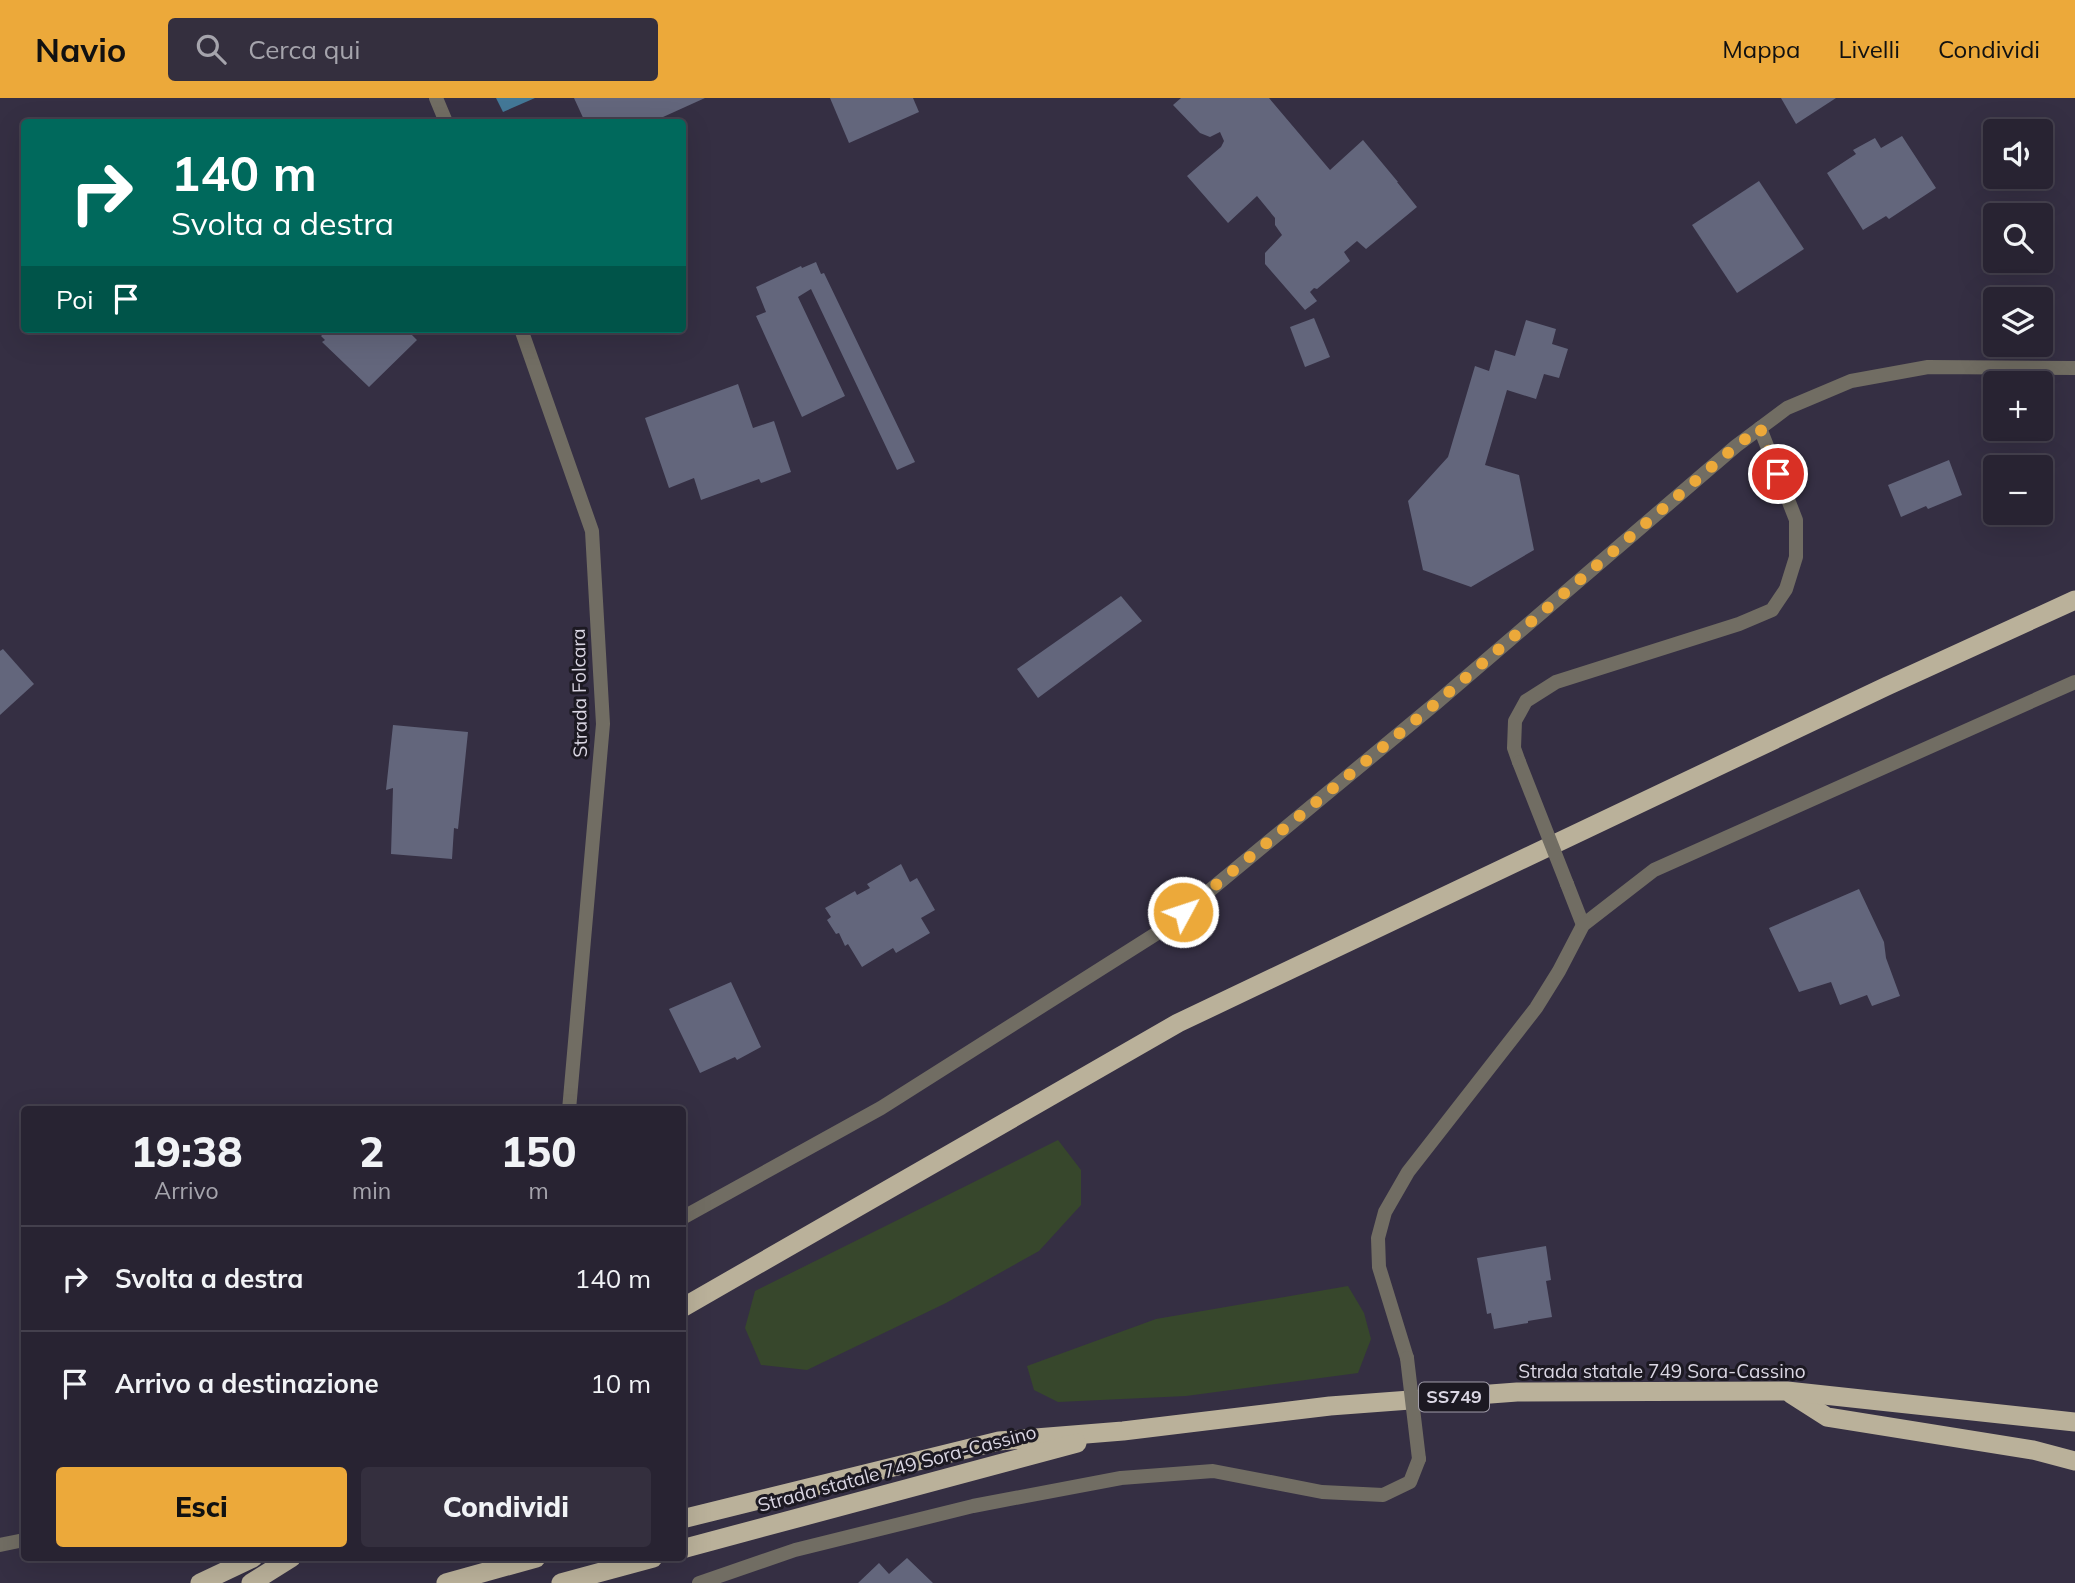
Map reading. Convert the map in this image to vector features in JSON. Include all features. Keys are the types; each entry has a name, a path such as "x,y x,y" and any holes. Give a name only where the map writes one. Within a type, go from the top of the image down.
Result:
{"highway":[{"path":"686,1306 1178,1023 2075,600"},
{"path":"1787,1391 1827,1417 2033,1450 2075,1461"},
{"name":"Strada statale 749 Sora-Cassino","path":"686,1518 999,1441 1123,1431 1330,1406 1517,1392 1787,1391 2075,1422"},
{"name":"Strada statale 749 Sora-Cassino","path":"686,1548 1123,1431"},
{"path":"200,1583 247,1561"},
{"path":"251,1583 286,1561"},
{"path":"446,1583 525,1561"},
{"path":"561,1583 642,1561"}],"street":[{"path":"436,98 445,119"},
{"name":"Strada Folcara","path":"521,333 593,531 603,724 569,1106"},
{"path":"686,1216 881,1108 1162,930 1435,704 1726,455 1787,408 1851,381 1928,367 2075,368"},
{"path":"1583,925 1514,748 1514,721 1526,701 1556,682 1739,624 1772,610 1786,589 1796,557 1796,520 1760,428"},
{"path":"699,1583 795,1550 973,1506 1121,1478 1213,1471 1322,1492 1383,1495 1410,1482 1419,1459 1407,1358 1379,1267 1378,1238 1385,1212 1408,1172 1536,1008 1583,925 1654,870 2075,682"},
{"path":"0,1545 21,1541"}],"green space":[{"path":"1058,1140 1081,1170 1081,1205 1039,1251 946,1303 807,1370 761,1365 745,1328 755,1291"},
{"path":"1348,1286 1364,1313 1371,1339 1358,1373 1186,1396 1058,1402 1034,1390 1027,1366 1156,1319"}],"water":[{"path":"496,98 535,98 503,112"}],"building":[{"path":"574,98 705,98 659,119 584,119"},
{"path":"830,98 913,98 919,112 849,143"},
{"path":"1181,98 1269,98 1330,170 1363,140 1417,207 1366,249 1357,241 1344,252 1350,261 1310,292 1317,301 1305,310 1265,264 1265,253 1282,235 1275,225 1275,218 1257,196 1228,223 1187,176 1221,147 1224,141 1220,132 1210,137 1200,133 1173,105"},
{"path":"1781,98 1836,98 1796,124"},
{"path":"1902,136 1936,188 1889,219 1886,216 1863,230 1827,173 1856,154 1853,150 1875,138 1881,148"},
{"path":"1759,181 1804,249 1737,293 1692,225"},
{"path":"816,262 821,274 824,273 915,462 897,470 811,289 798,297 845,396 802,417 756,316 766,312 756,287"},
{"path":"1314,318 1330,357 1305,367 1290,327"},
{"path":"1526,320 1556,329 1552,344 1568,349 1559,378 1544,374 1536,399 1507,390 1485,465 1519,475 1534,550 1471,587 1423,570 1408,501 1448,457 1475,366 1489,371 1495,350 1515,356"},
{"path":"324,333 410,333 417,340 369,387 322,342 325,340 321,336"},
{"path":"738,384 753,428 774,421 791,472 761,483 759,479 701,500 694,478 669,488 645,418"},
{"path":"1949,460 1962,495 1901,517 1888,485"},
{"path":"1121,596 1142,621 1038,698 1017,669"},
{"path":"3,649 34,684 0,715 0,651"},
{"path":"393,725 468,732 458,829 454,828 452,859 391,854 393,788 386,790"},
{"path":"901,864 910,882 917,878 935,910 921,918 930,933 896,953 893,948 862,967 848,944 845,946 839,933 836,934 827,920 831,917 825,908 855,891 857,895 870,888 867,884"},
{"path":"1859,889 1884,942 1886,958 1900,996 1872,1006 1867,995 1840,1005 1831,982 1799,992 1769,928"},
{"path":"731,982 761,1047 737,1060 735,1057 700,1073 669,1009"},
{"path":"1546,1246 1551,1280 1546,1281 1552,1317 1494,1329 1491,1313 1487,1314 1477,1258"},
{"path":"907,1558 933,1583 858,1583 879,1563 889,1574"}],"route":[{"path":"1183,912 1435,704 1760,428 1778,474"}]}
